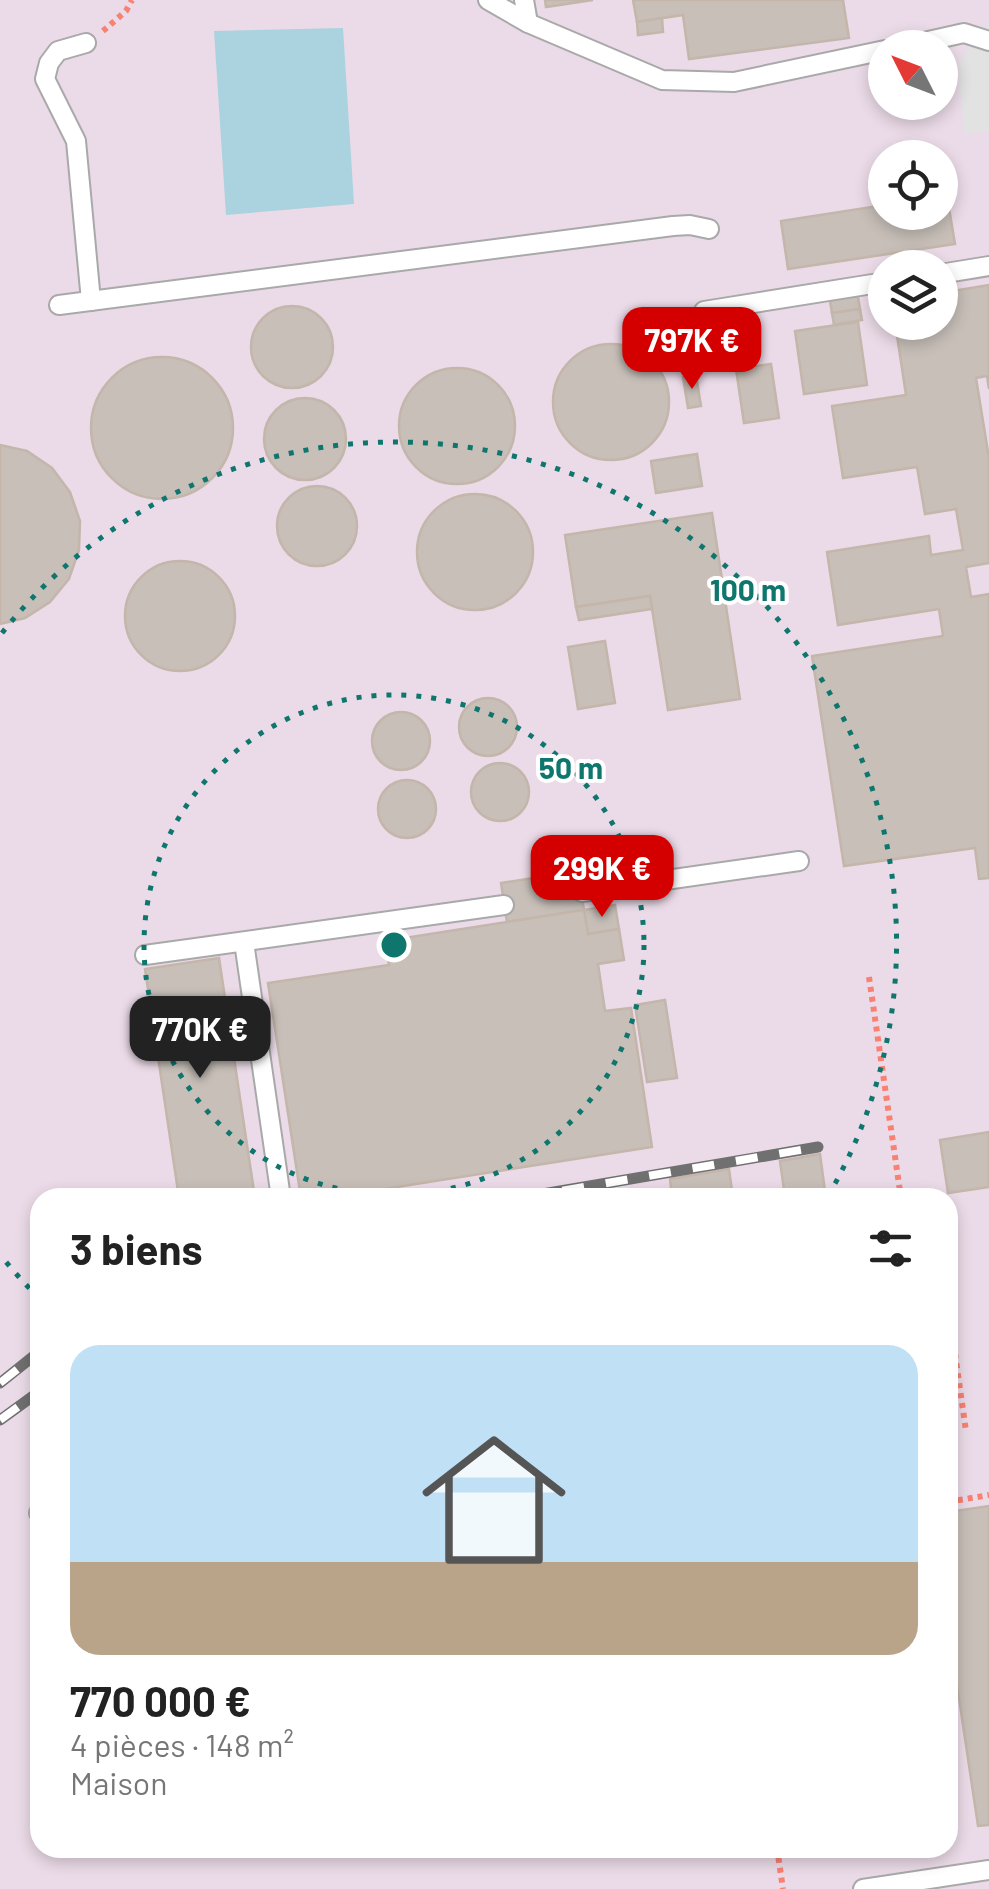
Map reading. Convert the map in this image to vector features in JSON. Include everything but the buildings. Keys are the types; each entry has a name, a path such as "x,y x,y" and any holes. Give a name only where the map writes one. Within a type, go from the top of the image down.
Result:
{"lane":[{"path":"488,0 528,24 662,80 734,82 868,54"},
{"path":"524,0 528,24"},
{"path":"958,35 989,41"},
{"path":"86,44 58,51 45,78 76,141 91,300"},
{"path":"59,304 673,226 709,229"},
{"path":"958,271 989,266"},
{"path":"704,311 868,285"},
{"path":"582,892 799,861"},
{"path":"145,955 504,905"},
{"path":"244,942 281,1188"},
{"path":"863,1889 984,1877"}],"path":[{"path":"86,44 126,11 132,0"},
{"path":"868,977 900,1188"},
{"path":"958,1375 966,1431"},
{"path":"958,1500 989,1495"},
{"path":"778,1858 783,1889"}],"shaded area":[{"path":"0,0 989,0 989,1889 0,1889"},
{"path":"989,21 989,131 964,134 958,64"}],"water":[{"path":"343,28 354,204 226,215 214,31"}],"railway":[{"path":"578,1188 818,1147"},
{"path":"0,1383 30,1359"},
{"path":"0,1420 30,1398"}]}
